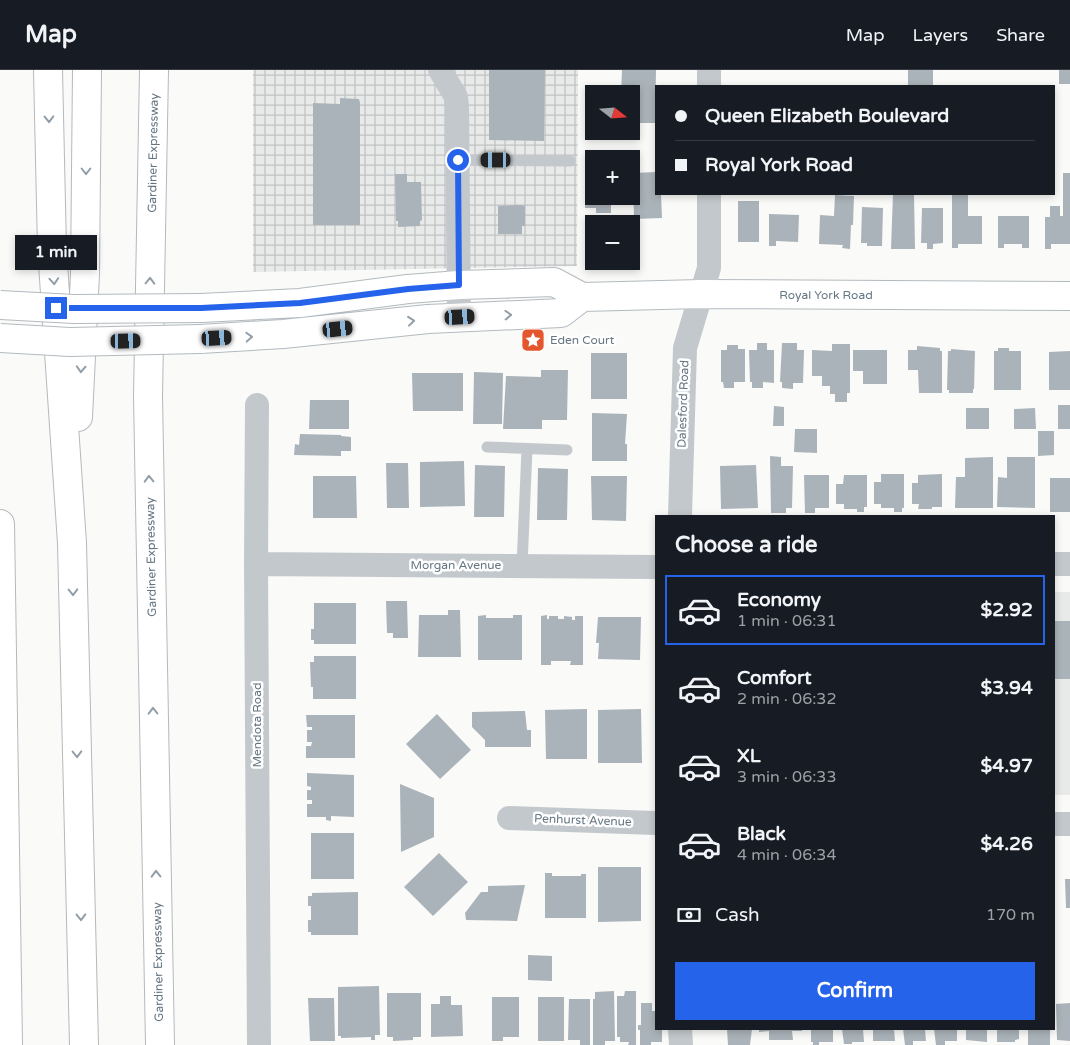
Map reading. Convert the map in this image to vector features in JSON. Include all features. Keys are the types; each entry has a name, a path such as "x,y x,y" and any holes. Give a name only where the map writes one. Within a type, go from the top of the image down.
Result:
{"main road":[{"path":"48,70 52,250 72,543 84,1045"},
{"path":"72,543 85,274 87,70"},
{"name":"Gardiner Expressway","path":"154,70 148,396 160,1045"},
{"name":"Royal York Road","path":"0,305 74,309 201,308 300,303 408,289 459,285 554,282 582,297 700,294 1070,296"},
{"path":"0,338 70,342 200,340 283,334 428,319 560,313 582,297"},
{"path":"0,524 8,1045"}],"street":[{"path":"440,70 456,97 460,317"},
{"path":"709,70 709,85"},
{"name":"Dalesford Road","path":"680,515 685,348 709,268 709,195"},
{"name":"Mendota Road","path":"257,405 259,1045"},
{"name":"Morgan Avenue","path":"256,564 655,566"},
{"path":"1055,564 1070,564"},
{"name":"Penhurst Avenue","path":"509,818 655,822"},
{"path":"1055,824 1070,824"},
{"path":"680,1030 681,1045"}],"lane":[{"path":"458,160 570,161"},
{"path":"487,447 567,450"},
{"path":"522,566 527,448"}],"shaded area":[{"path":"253,70 578,70 577,266 253,272"},
{"path":"1055,592 1070,592 1070,795 1055,795"}],"building":[{"path":"489,70 545,70 544,141 489,140"},
{"path":"622,70 656,70 655,123 640,123 640,85 621,85"},
{"path":"908,70 933,70 933,85 908,85"},
{"path":"1059,70 1070,70 1070,84 1059,84"},
{"path":"340,98 359,99 360,103 360,225 313,225 313,103 340,104"},
{"path":"655,172 655,195 661,195 662,218 640,219 640,215 634,215 634,205 640,205 640,173"},
{"path":"1063,173 1070,173 1070,244 1051,244 1051,249 1045,249 1045,217 1050,217 1050,206 1060,206 1060,216 1063,216"},
{"path":"395,174 407,174 407,182 421,182 422,220 420,221 420,226 398,227 398,221 396,221"},
{"path":"835,195 854,196 850,249 842,248 843,245 819,244 820,215 834,216"},
{"path":"893,195 914,195 915,249 891,249"},
{"path":"952,195 968,195 968,216 982,216 982,244 958,244 958,248 952,248"},
{"path":"738,201 759,201 759,242 738,242"},
{"path":"585,205 611,205 611,213 596,213 596,208 585,208"},
{"path":"498,206 525,206 525,226 522,226 522,234 498,234"},
{"path":"862,207 883,208 882,246 867,246 867,243 861,243"},
{"path":"922,208 943,208 943,243 933,244 933,249 927,249 927,243 921,243"},
{"path":"769,214 799,215 798,242 776,241 776,246 769,246"},
{"path":"998,216 1029,216 1029,248 1022,248 1022,244 1004,244 1004,248 998,248"},
{"path":"757,343 767,343 767,350 774,350 774,383 763,382 763,388 752,388 752,382 750,382 749,350 757,350"},
{"path":"782,343 797,343 797,350 804,350 803,383 793,383 793,389 782,388 782,382 780,382"},
{"path":"832,344 850,344 850,393 847,393 847,402 835,402 835,394 830,394 830,386 822,386 822,376 812,376 812,350 832,351"},
{"path":"727,345 738,345 738,349 745,349 745,382 734,382 734,388 724,388 723,382 721,382 721,350 727,350"},
{"path":"917,346 940,348 940,351 942,351 942,393 919,393 918,370 908,370 908,350 917,350"},
{"path":"998,348 1009,348 1009,351 1021,351 1021,390 994,390 994,351 998,351"},
{"path":"951,349 975,351 973,393 949,393 949,390 947,390 948,351 951,351"},
{"path":"853,350 887,350 887,384 863,384 863,371 853,371"},
{"path":"1070,351 1070,390 1049,390 1049,352"},
{"path":"591,353 627,353 627,399 591,399"},
{"path":"541,370 568,370 567,420 542,420 542,429 503,429 506,376 541,377"},
{"path":"474,372 503,373 502,424 473,424"},
{"path":"412,373 463,373 463,411 413,411"},
{"path":"310,400 349,400 349,429 309,429"},
{"path":"1058,405 1070,405 1070,429 1058,429"},
{"path":"774,406 784,407 784,426 773,426"},
{"path":"966,408 989,408 989,429 966,429"},
{"path":"1035,408 1036,429 1014,429 1014,409"},
{"path":"592,413 627,414 625,444 627,444 627,461 592,461"},
{"path":"795,429 817,429 817,453 794,452"},
{"path":"1038,431 1054,431 1054,455 1038,456"},
{"path":"300,434 351,437 351,451 341,451 341,456 294,455 295,444 299,445"},
{"path":"770,456 781,457 781,466 793,466 792,508 786,508 786,513 771,513"},
{"path":"993,457 993,508 955,508 956,477 965,477 965,458"},
{"path":"1007,457 1035,457 1035,508 997,507 998,477 1007,478"},
{"path":"464,461 465,506 420,507 420,462"},
{"path":"386,463 408,463 409,508 387,508"},
{"path":"475,465 505,466 504,517 474,517"},
{"path":"756,465 758,508 721,509 720,466"},
{"path":"538,468 568,469 567,520 537,520"},
{"path":"881,474 904,474 904,508 902,508 902,512 894,512 894,508 881,508 881,504 874,504 874,482 881,482"},
{"path":"942,474 942,507 918,509 919,504 912,504 912,483 918,483 918,475"},
{"path":"804,475 829,475 829,508 815,508 815,513 805,513"},
{"path":"844,475 867,475 867,507 864,507 864,512 857,512 857,509 844,509 844,504 836,504 836,484 843,484"},
{"path":"313,476 356,476 357,518 313,518"},
{"path":"591,476 627,476 626,521 592,520"},
{"path":"1050,478 1070,478 1070,512 1050,512"},
{"path":"386,601 407,601 408,638 393,638 393,633 387,633"},
{"path":"314,603 356,603 356,644 314,644 314,640 311,640 311,629 314,629"},
{"path":"448,610 460,610 461,657 418,657 419,615 448,615"},
{"path":"486,615 486,618 513,618 513,615 522,615 522,660 478,660 478,616"},
{"path":"547,615 547,619 549,619 549,616 558,616 558,619 564,619 564,616 572,617 572,620 575,620 575,616 583,616 583,665 570,665 571,661 551,661 551,665 541,665 541,616"},
{"path":"598,617 641,617 640,660 598,659 599,643 596,643"},
{"path":"1055,621 1070,621 1070,679 1055,679"},
{"path":"314,656 356,656 356,699 313,699 310,662 314,662"},
{"path":"587,709 587,759 546,759 545,710"},
{"path":"641,709 642,763 598,763 598,710"},
{"path":"525,711 527,730 531,730 531,747 485,747 485,740 472,727 472,712"},
{"path":"437,714 471,750 440,779 406,744"},
{"path":"306,715 355,715 355,758 306,758 306,746 311,746 312,742 307,742 307,730 312,730 312,727 307,727"},
{"path":"307,773 354,775 354,817 331,816 331,821 326,820 326,817 307,817 307,804 312,804 312,800 307,800 307,790 311,790 311,787 307,786"},
{"path":"400,784 434,798 434,837 401,852"},
{"path":"311,833 354,833 354,879 311,879"},
{"path":"439,853 468,882 433,916 404,887"},
{"path":"598,867 641,867 641,921 598,922"},
{"path":"545,873 552,873 552,876 581,876 581,874 586,874 586,918 545,918"},
{"path":"1065,879 1070,879 1070,908 1066,908"},
{"path":"525,885 517,921 466,920 465,913 481,892 488,892 488,886"},
{"path":"358,892 358,935 311,935 311,932 308,932 308,920 311,920 311,906 308,906 308,896 312,896 312,893"},
{"path":"528,955 552,956 552,981 528,980"},
{"path":"379,986 380,1035 375,1035 375,1040 371,1040 371,1037 341,1038 341,1036 338,1036 338,987"},
{"path":"614,991 615,1041 605,1041 605,1045 593,1045 593,999 595,999 595,992"},
{"path":"625,991 636,991 636,1045 628,1045 629,1042 620,1042 620,1037 617,1037 617,996 624,996"},
{"path":"387,993 421,993 421,1037 413,1037 413,1040 393,1041 393,1037 387,1037"},
{"path":"440,996 451,996 451,1005 462,1005 463,1036 431,1037 431,1004 440,1004"},
{"path":"492,997 519,997 519,1037 503,1037 503,1041 492,1041"},
{"path":"538,997 564,997 564,1041 538,1041"},
{"path":"308,998 334,998 335,1041 310,1041"},
{"path":"569,999 590,999 590,1045 580,1045 580,1040 568,1040"},
{"path":"641,1003 652,1003 652,1011 655,1011 655,1030 662,1030 662,1042 640,1045 638,1025 641,1025"},
{"path":"1070,1003 1070,1041 1057,1040 1056,1004"},
{"path":"727,1030 752,1030 750,1045 728,1045"},
{"path":"759,1030 802,1030 792,1031 793,1040 769,1040 769,1031 759,1032"},
{"path":"811,1030 833,1030 833,1042 819,1042 819,1045 813,1045 813,1042 811,1042"},
{"path":"842,1030 863,1030 864,1042 844,1044"},
{"path":"873,1030 894,1030 895,1041 873,1041"},
{"path":"903,1030 925,1030 926,1041 913,1041 913,1045 905,1045"},
{"path":"934,1030 957,1030 957,1041 945,1041 945,1045 936,1045"},
{"path":"966,1030 987,1030 987,1042 966,1040"},
{"path":"997,1030 1019,1030 1019,1039 1015,1040 1015,1042 997,1042"},
{"path":"1028,1030 1050,1030 1050,1045 1028,1045"}],"place":[{"name":"Eden Court","path":"533,340"}],"route":[{"path":"56,308 201,308 300,303 408,289 459,285 458,160"}]}
